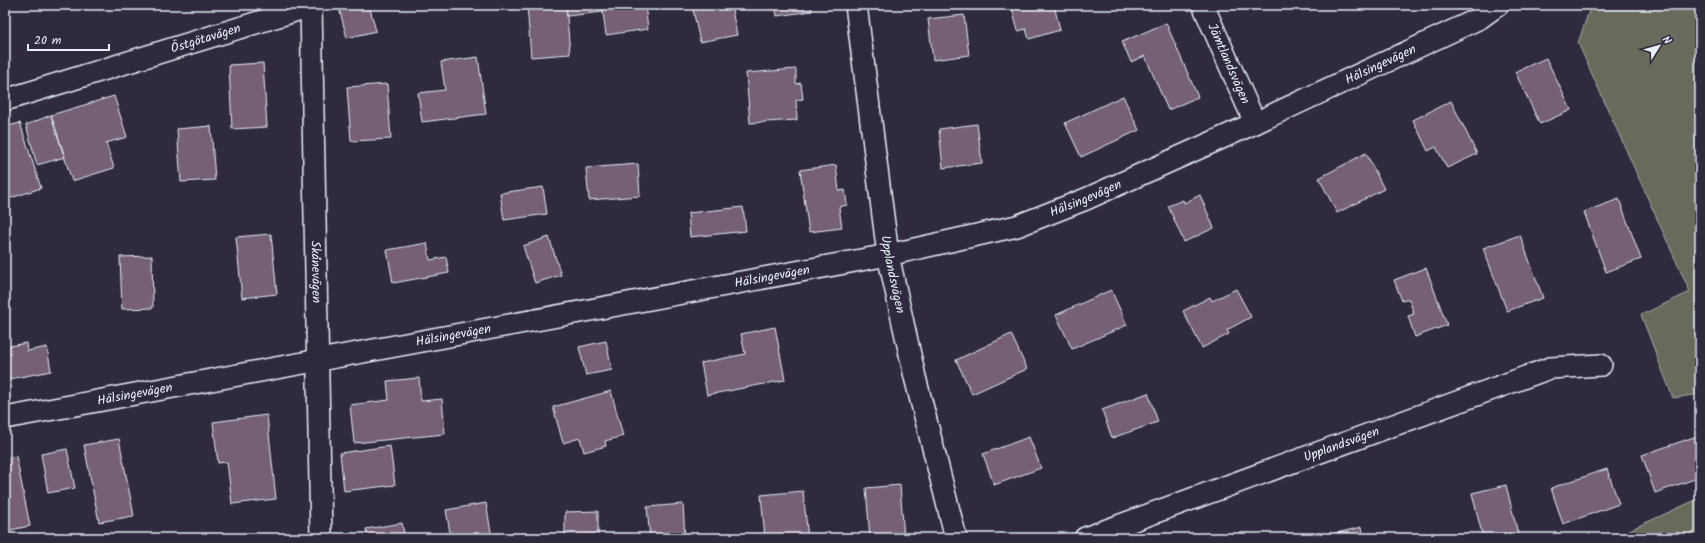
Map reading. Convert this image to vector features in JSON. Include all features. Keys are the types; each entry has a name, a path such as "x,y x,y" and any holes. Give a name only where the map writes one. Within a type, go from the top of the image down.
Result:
{"street":[{"name":"Östgötavägen","path":"5,100 312,5"},
{"name":"Skånevägen","path":"312,5 321,538"},
{"name":"Upplandsvägen","path":"856,5 888,255 916,377 956,538"},
{"name":"Jämtlandsvägen","path":"1203,5 1255,123"},
{"name":"Hälsingevägen","path":"5,418 888,255 1017,226 1086,199 1255,123 1480,18 1498,5"},
{"name":"Upplandsvägen","path":"1085,538 1550,368 1600,365"}],"green space":[{"path":"1591,5 1700,5 1700,394 1673,398 1641,315 1690,292 1578,43"},
{"path":"1700,498 1700,538 1612,538"}],"building":[{"path":"352,5 369,5 376,31 347,38 339,8"},
{"path":"527,5 566,5 570,54 531,57"},
{"path":"566,5 602,5 603,12 567,16"},
{"path":"602,5 645,5 648,29 606,35"},
{"path":"692,5 731,5 737,35 700,42"},
{"path":"775,5 811,5 812,11 777,16"},
{"path":"1011,5 1054,5 1060,30 1029,39 1026,29 1018,31"},
{"path":"964,15 969,55 933,60 928,19"},
{"path":"1166,23 1198,97 1168,110 1145,56 1131,62 1122,42"},
{"path":"478,57 486,114 422,122 418,93 445,90 441,62"},
{"path":"1546,58 1571,110 1540,124 1515,72"},
{"path":"263,63 267,127 232,129 229,65"},
{"path":"796,69 796,84 801,83 803,99 796,100 797,120 750,123 746,73"},
{"path":"387,84 391,139 351,141 347,87"},
{"path":"114,96 127,137 106,143 114,168 72,181 51,115"},
{"path":"1123,96 1139,130 1081,157 1065,123"},
{"path":"1451,101 1477,154 1447,168 1436,147 1428,151 1413,120"},
{"path":"51,115 65,157 37,165 26,125"},
{"path":"20,123 41,188 5,200 5,127"},
{"path":"977,124 982,163 943,168 939,129"},
{"path":"211,126 215,180 181,182 177,129"},
{"path":"1366,153 1384,189 1337,213 1319,178"},
{"path":"638,164 640,196 589,200 586,168"},
{"path":"836,165 839,191 845,190 847,205 839,207 842,228 809,232 800,170"},
{"path":"543,187 547,214 504,220 500,193"},
{"path":"1200,195 1214,228 1184,242 1168,206 1183,200 1184,203"},
{"path":"1619,199 1641,259 1606,272 1584,212"},
{"path":"743,207 746,231 690,237 688,213"},
{"path":"271,234 277,294 242,298 236,237"},
{"path":"1520,235 1543,298 1507,311 1483,248"},
{"path":"549,237 561,275 535,283 523,246"},
{"path":"427,243 430,260 446,257 449,273 393,283 387,250"},
{"path":"152,256 153,308 122,309 120,257"},
{"path":"1426,268 1447,325 1415,337 1408,316 1414,314 1409,299 1402,301 1394,280"},
{"path":"1236,289 1251,317 1227,330 1229,334 1202,348 1183,311 1210,297 1212,301"},
{"path":"1111,290 1127,325 1072,349 1056,315"},
{"path":"775,327 785,380 707,395 701,363 745,354 741,334"},
{"path":"1011,334 1027,369 972,394 956,360"},
{"path":"606,341 612,370 586,375 579,347"},
{"path":"26,343 27,351 47,347 51,371 5,380 5,347"},
{"path":"419,378 421,401 442,399 445,434 354,443 350,405 389,400 387,381"},
{"path":"611,391 623,436 605,441 606,446 584,452 580,438 563,443 553,407"},
{"path":"1148,393 1158,422 1112,438 1102,410"},
{"path":"267,415 276,499 232,504 227,462 218,463 213,422"},
{"path":"1700,435 1700,477 1655,493 1642,455"},
{"path":"1029,437 1041,468 994,485 983,454"},
{"path":"119,439 134,516 99,522 84,445"},
{"path":"390,446 395,485 344,491 340,453"},
{"path":"67,449 75,488 48,493 41,454"},
{"path":"16,456 30,526 5,531 5,458"},
{"path":"1607,469 1619,504 1563,524 1551,488"},
{"path":"900,485 904,538 870,538 866,488"},
{"path":"1506,485 1519,538 1483,538 1472,493"},
{"path":"803,491 808,538 765,538 761,495"},
{"path":"486,503 492,538 451,538 446,510"},
{"path":"683,504 685,538 650,538 647,507"},
{"path":"598,511 598,538 565,538 565,512"},
{"path":"402,523 405,538 368,538 366,529"},
{"path":"1362,527 1364,538 1325,538 1324,536"}]}
